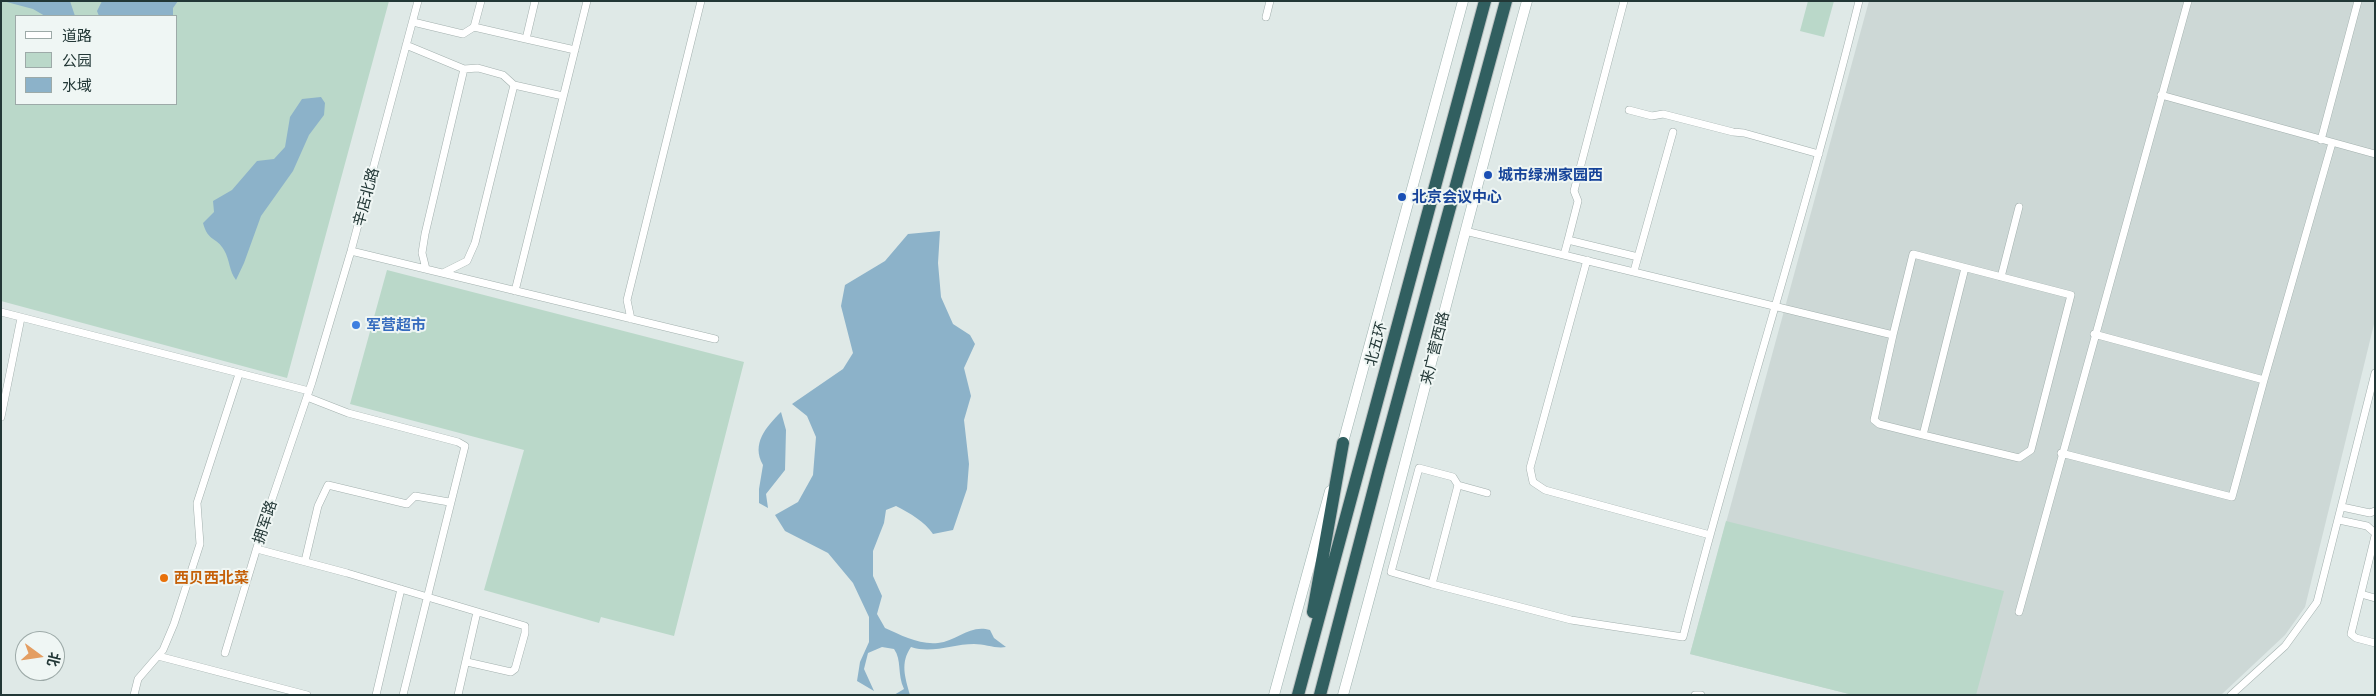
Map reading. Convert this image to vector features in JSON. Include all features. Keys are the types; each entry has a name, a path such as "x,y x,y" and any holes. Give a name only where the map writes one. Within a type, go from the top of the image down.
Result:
{"highway":[{"name":"北五环","path":"1298,695 1485,1"},
{"path":"1320,695 1506,1"},
{"path":"1304,674 1321,561 1343,443"}],"street":[{"name":"辛店北路","path":"308,394 351,251 418,1"},
{"path":"413,22 463,34 474,27 481,1"},
{"path":"526,39 535,1"},
{"path":"515,291 587,1"},
{"path":"631,319 627,300 701,1"},
{"path":"1266,17 1270,1"},
{"path":"1274,695 1463,1"},
{"name":"来广营西路","path":"1343,695 1394,510 1465,231 1527,1"},
{"path":"1564,254 1578,201 1574,191 1624,1"},
{"path":"1488,493 1458,485 1453,477 1419,468 1391,572 1571,620 1683,637 1710,535 1777,306 1859,1"},
{"path":"2019,612 2061,453 2188,1"},
{"path":"2321,140 2358,1"},
{"path":"474,27 575,50"},
{"path":"406,45 464,69 478,68 503,75 514,85 563,96"},
{"path":"426,269 422,253 425,234 464,69"},
{"path":"444,274 467,261 475,243 514,85"},
{"path":"2161,95 2375,154"},
{"path":"1629,110 1652,116 1663,114 1733,132 1744,133 1819,154"},
{"path":"1634,271 1673,132"},
{"path":"2061,453 2232,497 2332,143"},
{"path":"2001,277 2019,207"},
{"path":"1465,231 1893,335"},
{"path":"1568,240 1638,257"},
{"path":"351,251 715,339"},
{"path":"1913,254 2001,277 2072,295 2031,450 2019,458 1924,436 1879,424 1874,420 1913,254"},
{"path":"1587,260 1530,468 1534,482 1545,490 1710,535"},
{"path":"1924,436 1965,268"},
{"path":"1,312 239,374 308,394 348,413 458,442 465,446 403,695"},
{"path":"1,417 21,318"},
{"path":"2094,334 2264,380"},
{"path":"2231,695 2285,646 2317,602 2375,373"},
{"path":"134,695 138,679 163,650 174,624 200,544 197,502 239,374"},
{"name":"拥军路","path":"225,653 308,394"},
{"path":"305,561 318,506 328,485 407,504 414,496 450,502"},
{"path":"1432,584 1458,485"},
{"path":"2342,507 2370,513 2375,511"},
{"path":"1394,510 1407,513"},
{"path":"2339,520 2367,526 2375,535 2374,548 2360,594 2351,634 2356,638 2375,643"},
{"path":"257,549 428,596 524,626 525,633 514,669 511,672 467,662"},
{"path":"376,695 401,589"},
{"path":"2360,594 2375,598"},
{"path":"458,695 477,612"},
{"path":"158,656 307,695"},
{"path":"1695,695 1701,695"}],"shaded area":[{"path":"1869,1 2375,1 2375,320 2305,607 2285,635 2221,695 1853,695 1690,654"}],"green space":[{"path":"1,1 389,1 287,378 1,301"},
{"path":"1808,1 1834,1 1824,37 1800,31"},
{"path":"387,270 744,362 674,636 601,617 599,623 484,590 524,450 350,404"},
{"path":"1726,521 2004,591 1976,695 1853,695 1690,654"}],"water":[{"path":"3,1 70,1 75,15 43,15 33,9"},
{"path":"102,1 178,1 173,8 173,15 99,15 97,11"},
{"path":"321,97 325,103 324,115 309,135 293,171 261,216 236,280 224,250 207,233 203,223 214,212 213,201 232,190 257,161 274,159 285,147 290,117 302,99"},
{"path":"940,231 938,263 941,297 953,324 970,335 975,344 964,368 971,396 964,420 969,464 967,489 953,530 933,534 917,518 896,506 886,510 884,523 873,551 873,576 882,596 877,614 885,628 917,641 945,642 970,631 983,629 990,630 994,638 1006,647 966,644 935,649 911,647 905,664 905,676 910,695 894,695 904,689 898,658 894,649 882,647 868,653 864,669 874,691 857,681 860,662 869,642 869,617 853,583 828,553 785,531 775,515 798,502 813,475 816,437 807,416 792,404 843,369 853,353 841,306 845,285 885,261 908,234"},
{"path":"781,412 786,430 785,470 766,494 768,508 759,503 763,465 760,457 759,443 770,424"}],"place":[{"name":"城市绿洲家园西","path":"1488,175"},
{"name":"北京会议中心","path":"1402,197"},
{"name":"军营超市","path":"356,325"},
{"name":"西贝西北菜","path":"164,578"}]}
